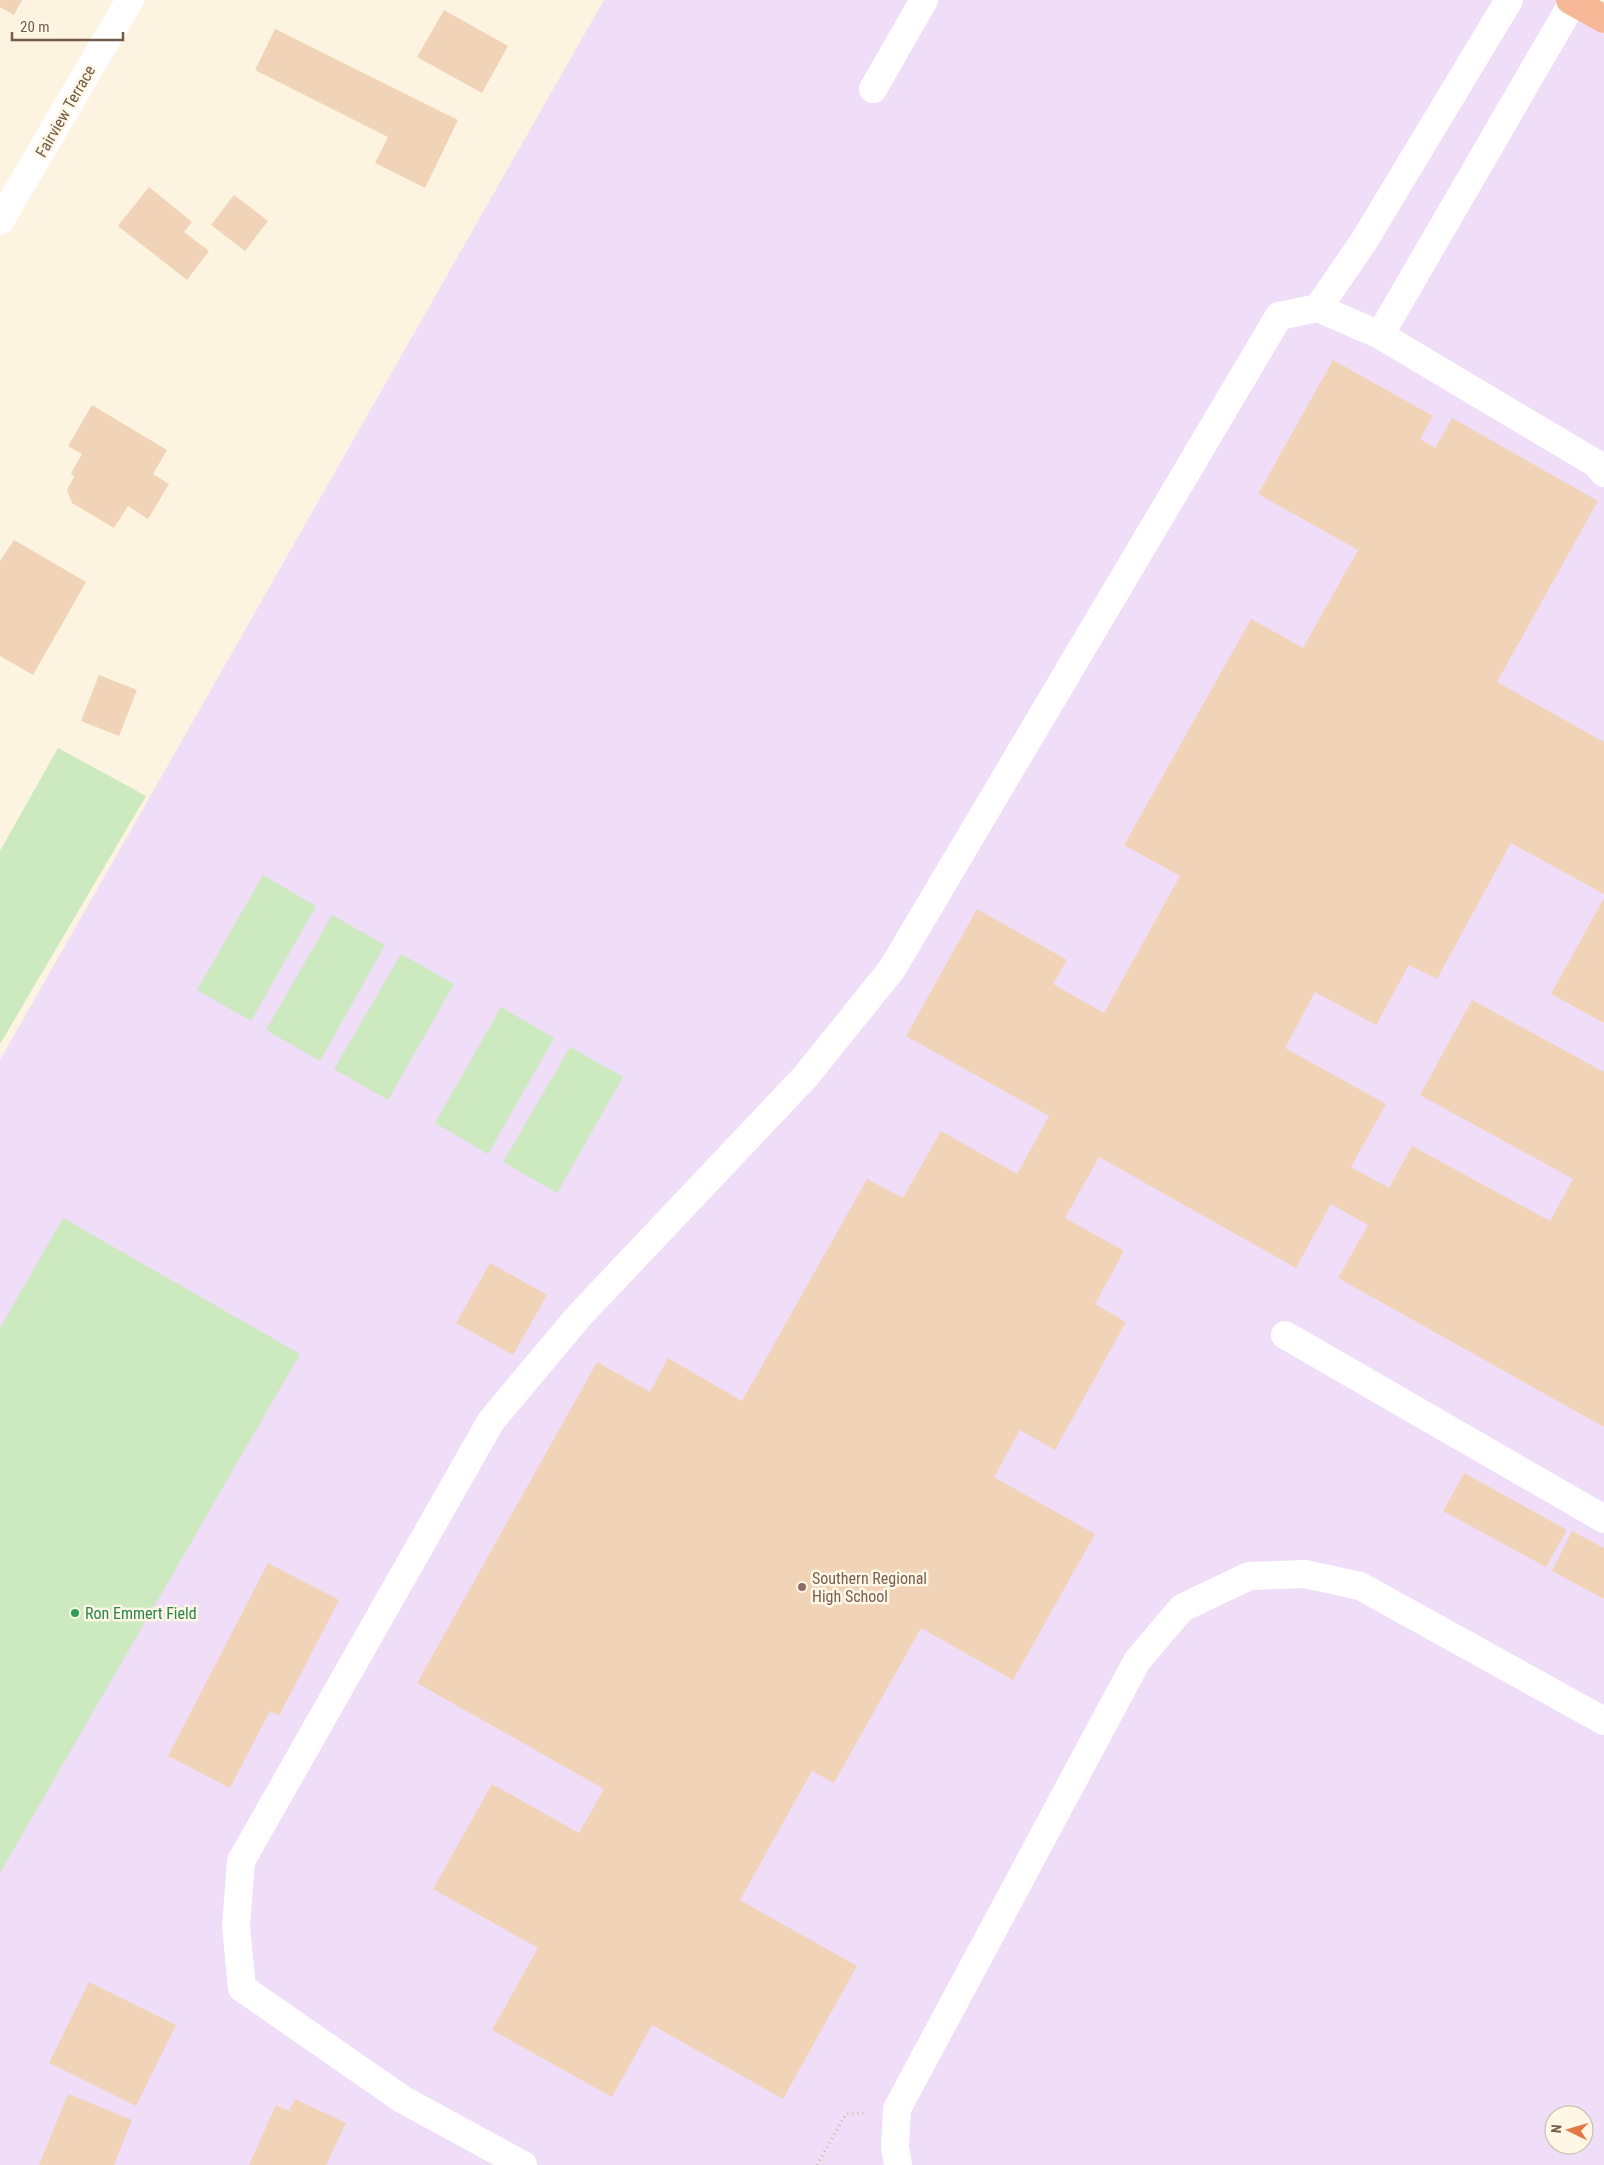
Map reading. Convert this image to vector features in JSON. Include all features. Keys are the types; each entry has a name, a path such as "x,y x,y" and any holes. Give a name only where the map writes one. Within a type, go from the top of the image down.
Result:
{"highway":[{"path":"1571,1 1604,19"}],"street":[{"name":"Fairview Terrace","path":"0,221 130,0"},
{"path":"873,89 924,0"},
{"path":"1318,308 1364,241 1509,0"},
{"path":"1380,335 1571,1"},
{"path":"522,2165 402,2099 242,1988 236,1926 241,1861 491,1421 578,1317 805,1077 892,969 1279,316 1318,308 1380,335 1595,463 1604,473"},
{"path":"1285,1335 1604,1519"},
{"path":"898,2165 895,2147 897,2109 1137,1661 1182,1608 1249,1576 1305,1574 1360,1586 1604,1721"}],"path":[{"path":"817,2165 846,2114 897,2109"}],"shaded area":[{"name":"Southern Regional High School","path":"604,0 1570,0 1604,19 1604,2165 0,2165 0,1060"}],"green space":[{"path":"58,748 146,796 0,1044 0,851"},
{"path":"263,875 316,906 251,1021 197,990"},
{"path":"332,915 385,945 320,1061 266,1030"},
{"path":"401,954 454,984 388,1100 334,1069"},
{"path":"501,1007 554,1038 488,1154 435,1123"},
{"path":"570,1047 623,1077 557,1193 503,1162"},
{"name":"Ron Emmert Field","path":"63,1218 300,1354 0,1873 0,1328"}],"building":[{"path":"0,0 22,0 14,15 0,7"},
{"path":"444,10 508,46 482,93 417,57"},
{"path":"275,29 458,120 425,188 375,163 388,137 255,70"},
{"path":"149,187 192,222 184,232 209,251 187,280 118,226"},
{"path":"234,195 268,221 245,251 211,225"},
{"name":"Southern Regional High School","path":"1333,360 1433,416 1420,439 1435,448 1452,418 1598,501 1497,682 1604,742 1604,894 1511,843 1437,979 1409,965 1376,1025 1315,992 1285,1048 1386,1104 1351,1167 1389,1188 1412,1146 1550,1221 1573,1179 1420,1095 1472,1000 1604,1072 1604,1427 1338,1278 1368,1225 1331,1204 1296,1268 1099,1157 1065,1218 1124,1251 1095,1304 1126,1322 1055,1450 1020,1430 994,1477 1095,1534 1013,1680 921,1628 834,1783 812,1771 740,1900 857,1966 783,2099 652,2025 612,2097 492,2030 538,1948 433,1889 492,1784 579,1833 604,1789 417,1683 597,1362 650,1392 668,1358 742,1401 867,1179 903,1198 941,1131 1017,1174 1049,1116 906,1036 977,909 1067,960 1053,984 1104,1013 1180,876 1124,845 1251,619 1303,648 1358,550 1258,494"},
{"path":"92,405 167,450 153,474 169,484 148,519 128,506 114,528 72,503 67,490 74,477 71,473 82,454 68,446"},
{"path":"14,540 86,582 33,675 0,656 0,561"},
{"path":"99,675 137,690 119,736 81,721"},
{"path":"1604,898 1604,1023 1551,994"},
{"path":"490,1263 547,1295 513,1355 456,1323"},
{"path":"1464,1473 1567,1530 1546,1567 1443,1511"},
{"path":"1572,1531 1604,1548 1604,1599 1552,1571"},
{"path":"268,1563 339,1600 279,1716 270,1711 230,1788 168,1756"},
{"path":"89,1982 176,2025 136,2106 49,2063"},
{"path":"68,2094 132,2120 114,2165 39,2165"},
{"path":"295,2099 346,2123 326,2165 249,2165 276,2105 289,2111"}],"place":[{"name":"Southern Regional High School","path":"802,1587"},
{"name":"Ron Emmert Field","path":"75,1613"}]}
